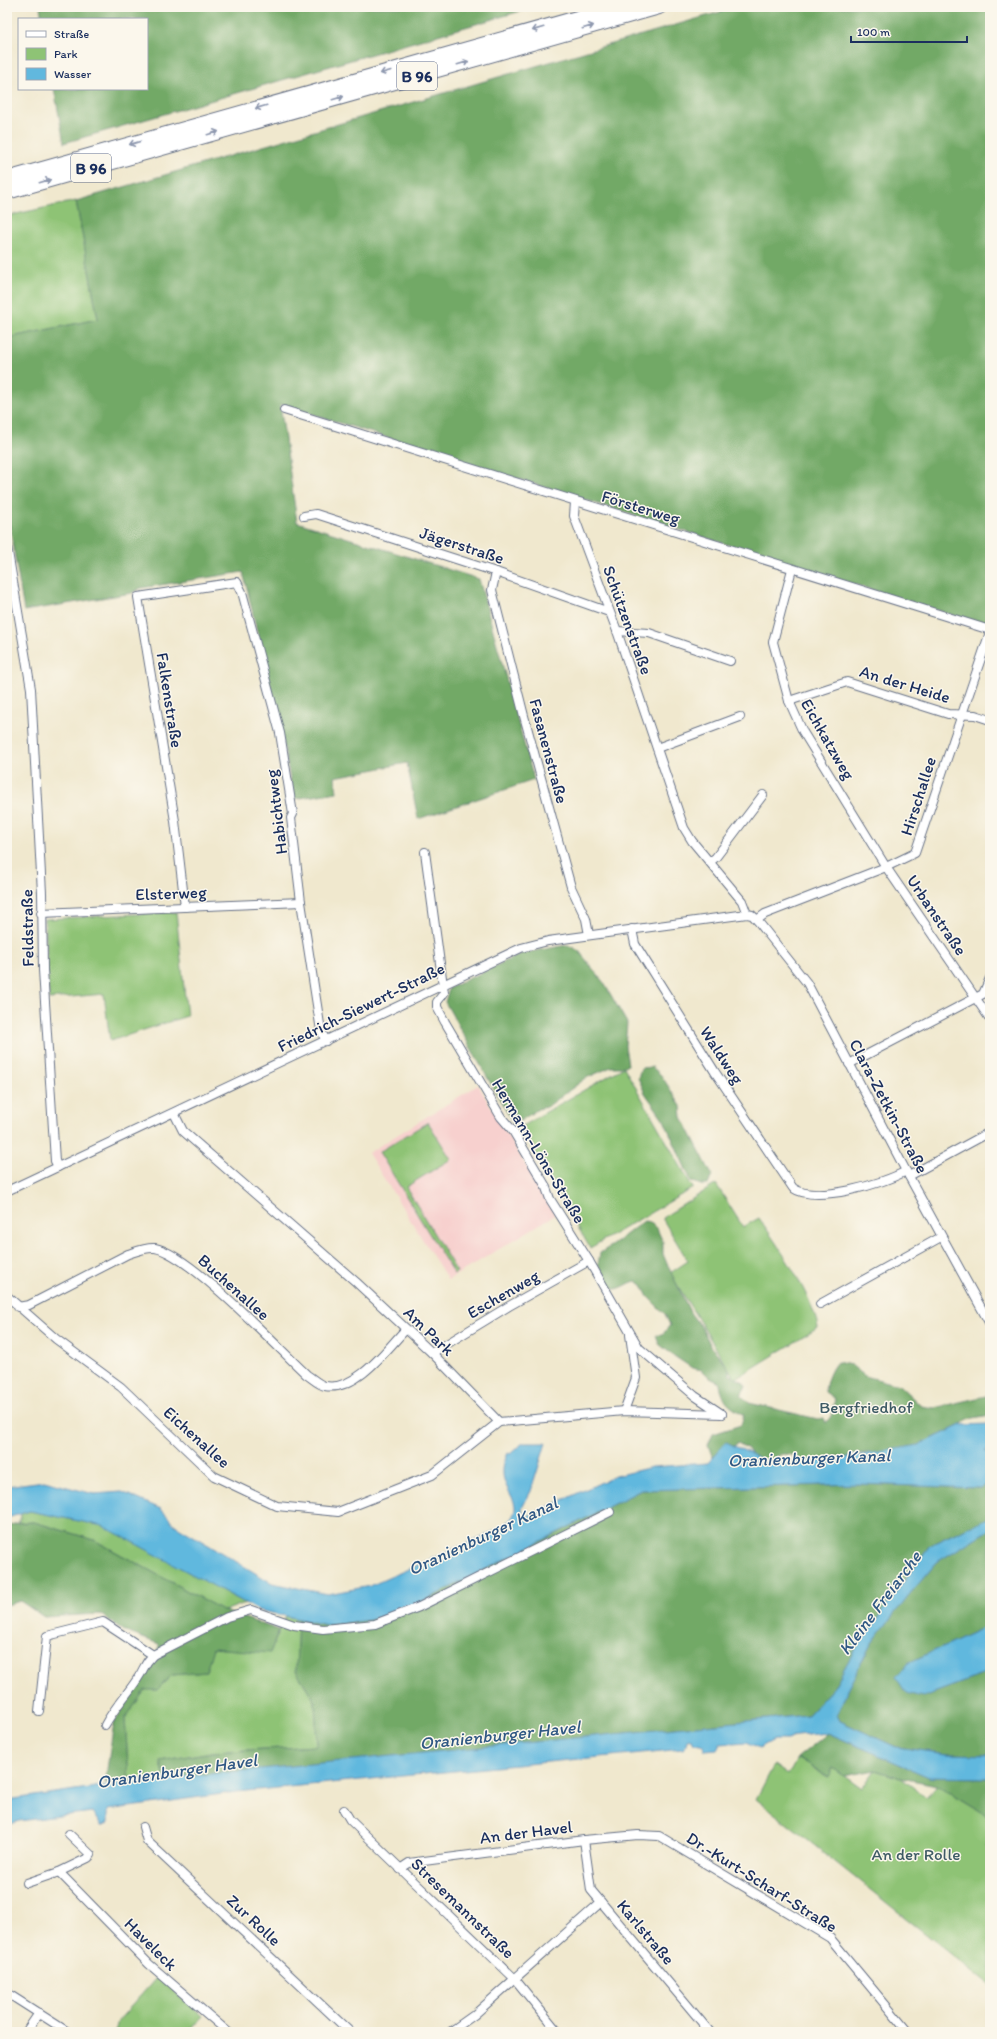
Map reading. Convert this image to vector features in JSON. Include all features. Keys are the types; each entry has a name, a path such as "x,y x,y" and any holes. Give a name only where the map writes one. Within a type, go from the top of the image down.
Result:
{"highway":[{"name":"B 96","path":"7,179 616,7"},
{"name":"B 96","path":"7,192 659,7"}],"street":[{"name":"Försterweg","path":"284,410 990,631"},
{"name":"Schützenstraße","path":"575,502 574,516 617,631 684,828 742,901 747,914"},
{"name":"Jägerstraße","path":"304,516 316,514 496,572 609,612"},
{"name":"Feldstraße","path":"7,546 31,689 42,893 41,913 55,1161 58,1167"},
{"name":"Eichkatzweg","path":"792,569 773,642 789,701 803,732 886,867"},
{"name":"Fasanenstraße","path":"496,572 492,590 524,716 571,887 586,919 588,935"},
{"name":"Habichtweg","path":"237,582 242,592 280,732 294,814 291,818 301,902 321,1031 326,1041"},
{"name":"Falkenstraße","path":"185,908 175,822 138,597 237,582"},
{"path":"617,631 648,633 730,661"},
{"name":"Hirschallee","path":"757,920 765,914 886,867 915,853 990,631"},
{"name":"An der Heide","path":"789,701 847,682 948,714 975,715 990,720"},
{"path":"656,748 740,717"},
{"path":"710,862 716,857 763,795"},
{"path":"425,852 443,984"},
{"name":"Urbanstraße","path":"886,867 990,1019"},
{"name":"Elsterweg","path":"41,913 301,902"},
{"name":"Friedrich-Siewert-Straße","path":"7,1191 521,948 548,941 747,914"},
{"name":"Clara-Zetkin-Straße","path":"747,914 752,915 757,920 807,983 907,1174 990,1324"},
{"name":"Waldweg","path":"632,930 634,944 715,1072 789,1184 804,1194 816,1195 838,1192 907,1174"},
{"path":"849,1064 983,994 990,978"},
{"name":"Hermann-Löns-Straße","path":"443,984 444,993 437,1002 443,1017 501,1117 513,1131 545,1185 554,1206 589,1261 639,1348 646,1356 695,1396 722,1414 624,1411 636,1378 629,1331"},
{"name":"Am Park","path":"174,1113 183,1131 351,1277 432,1353 499,1422"},
{"path":"907,1174 990,1132"},
{"path":"820,1304 941,1237"},
{"name":"Buchenallee","path":"18,1307 29,1305 128,1254 146,1248 151,1248 176,1257 210,1283 307,1375 324,1386 339,1386 353,1380 367,1369 406,1329"},
{"name":"Eschenweg","path":"432,1353 509,1306 589,1261"},
{"name":"Eichenallee","path":"7,1296 56,1339 121,1387 214,1476 277,1506 338,1512 432,1475 499,1422"},
{"path":"499,1422 624,1411"},
{"path":"105,1725 114,1707 139,1677 145,1663 154,1655 227,1617 251,1610 294,1625 323,1630 375,1624 419,1607 610,1512"},
{"path":"39,1711 47,1636 103,1622 154,1655"},
{"name":"Stresemannstraße","path":"344,1810 350,1820 514,1978 558,2032"},
{"name":"Zur Rolle","path":"143,1827 148,1841 350,2032"},
{"path":"27,1883 58,1872 88,1858 91,1854 70,1834"},
{"name":"An der Havel","path":"400,1869 409,1863 584,1840 638,1835 659,1836"},
{"name":"Dr.-Kurt-Scharf-Straße","path":"659,1836 830,1938 908,2032"},
{"name":"Karlstraße","path":"584,1840 591,1890 709,2032"},
{"name":"Haveleck","path":"58,1872 149,1964 228,2032"},
{"path":"450,2032 474,2015 514,1978 602,1902"},
{"path":"7,1993 68,2032"},
{"path":"26,2032 38,2013"}],"shaded area":[{"path":"478,1085 555,1215 448,1280 368,1153"}],"green space":[{"path":"40,7 535,7 64,143 54,90 148,90 148,18 42,18"},
{"path":"737,7 990,7 990,627 280,404 297,522 479,579 534,780 418,819 407,763 335,777 337,792 294,799 281,732 243,572 141,588 132,593 24,611 7,510 7,338 98,319 76,201"},
{"path":"76,201 98,319 7,338 7,216"},
{"path":"176,912 187,1016 110,1041 104,994 49,999 45,919"},
{"path":"568,945 579,951 604,983 627,1023 625,1046 628,1065 611,1067 586,1078 547,1107 538,1109 514,1125 445,1002 449,988 523,953"},
{"path":"624,1067 693,1188 590,1248 520,1127"},
{"path":"652,1067 661,1075 681,1106 682,1117 712,1175 708,1185 701,1185 691,1181 664,1120 645,1093 638,1078 641,1068"},
{"path":"428,1122 451,1159 406,1187 457,1272 454,1274 379,1152"},
{"path":"716,1184 743,1227 759,1218 794,1272 810,1302 818,1328 735,1379 670,1273 688,1261 662,1218"},
{"name":"Bergfriedhof","path":"644,1221 650,1222 657,1229 663,1242 663,1254 691,1314 702,1328 711,1346 728,1367 730,1375 742,1381 746,1386 741,1395 749,1403 818,1419 824,1418 826,1423 831,1416 835,1399 825,1392 825,1388 827,1380 837,1362 851,1365 865,1376 899,1385 921,1406 934,1408 990,1395 990,1415 968,1419 961,1425 893,1457 868,1453 854,1454 846,1459 838,1456 807,1463 785,1454 757,1463 748,1449 738,1443 714,1461 708,1445 713,1434 741,1425 744,1415 724,1399 720,1383 710,1378 702,1370 692,1368 659,1344 656,1336 664,1333 670,1325 665,1314 648,1297 642,1285 636,1281 612,1289 598,1264 600,1253 612,1246"},
{"path":"990,1481 990,1517 930,1545 854,1651 834,1687 808,1715 164,1779 160,1761 212,1752 317,1746 315,1701 296,1671 298,1619 327,1625 410,1608 641,1490 858,1484 980,1488"},
{"path":"30,1511 104,1526 245,1603 224,1611 94,1540 34,1522 18,1523 22,1513"},
{"path":"34,1522 94,1540 224,1611 279,1630 270,1653 213,1648 206,1672 172,1675 157,1690 145,1690 125,1719 129,1782 105,1783 114,1722 152,1663 159,1659 159,1644 126,1632 100,1614 44,1617 20,1601 7,1605 7,1526 18,1523"},
{"path":"990,1529 990,1625 908,1663 923,1697 990,1672 990,1755 947,1754 896,1747 840,1721 837,1715 847,1690 871,1644 908,1596 937,1562"},
{"path":"286,1616 298,1619 296,1671 315,1701 317,1746 212,1752 160,1761 164,1779 129,1782 125,1719 145,1689 157,1690 172,1675 206,1672 212,1648 270,1652"},
{"path":"828,1733 929,1777 990,1778 990,1817 937,1785 901,1778 875,1770 844,1776 833,1768 829,1777 797,1758"},
{"name":"An der Rolle","path":"797,1758 828,1777 833,1768 862,1789 875,1770 901,1778 926,1797 937,1785 990,1817 990,1840 987,1846 990,1846 990,1985 756,1799 774,1765 788,1775"},
{"path":"158,1976 203,2016 188,2032 115,2032 118,2021"}],"water":[{"name":"Oranienburger Kanal","path":"990,1424 990,1449 985,1451 990,1452 990,1481 980,1488 858,1484 641,1490 410,1608 370,1620 327,1625 258,1610 103,1526 30,1511 7,1518 7,1486 44,1481 94,1494 122,1492 161,1509 175,1525 272,1583 328,1594 370,1586 501,1528 510,1520 514,1513 515,1506 504,1479 503,1471 505,1459 508,1453 510,1454 523,1443 546,1443 531,1491 522,1508 523,1514 528,1516 615,1476 652,1467 708,1463 726,1442 768,1462 833,1460 919,1445 961,1425"},
{"path":"990,1517 990,1529 937,1562 908,1596 871,1644 847,1690 837,1715 840,1721 896,1747 947,1754 990,1755 990,1778 929,1777 828,1733 796,1736 787,1740 774,1740 759,1748 747,1742 720,1744 717,1750 705,1751 702,1744 694,1743 692,1739 687,1740 683,1749 236,1792 108,1810 108,1823 101,1826 92,1812 19,1821 7,1825 7,1800 129,1782 808,1715 834,1687 854,1651 930,1545"},
{"path":"990,1625 990,1672 923,1697 906,1693 896,1677 908,1663"}],"water label":[{"name":"Kleine Freiarche","path":"880,1603"},
{"name":"Oranienburger Havel","path":"500,1735"},
{"name":"Oranienburger Havel","path":"177,1771"}]}
